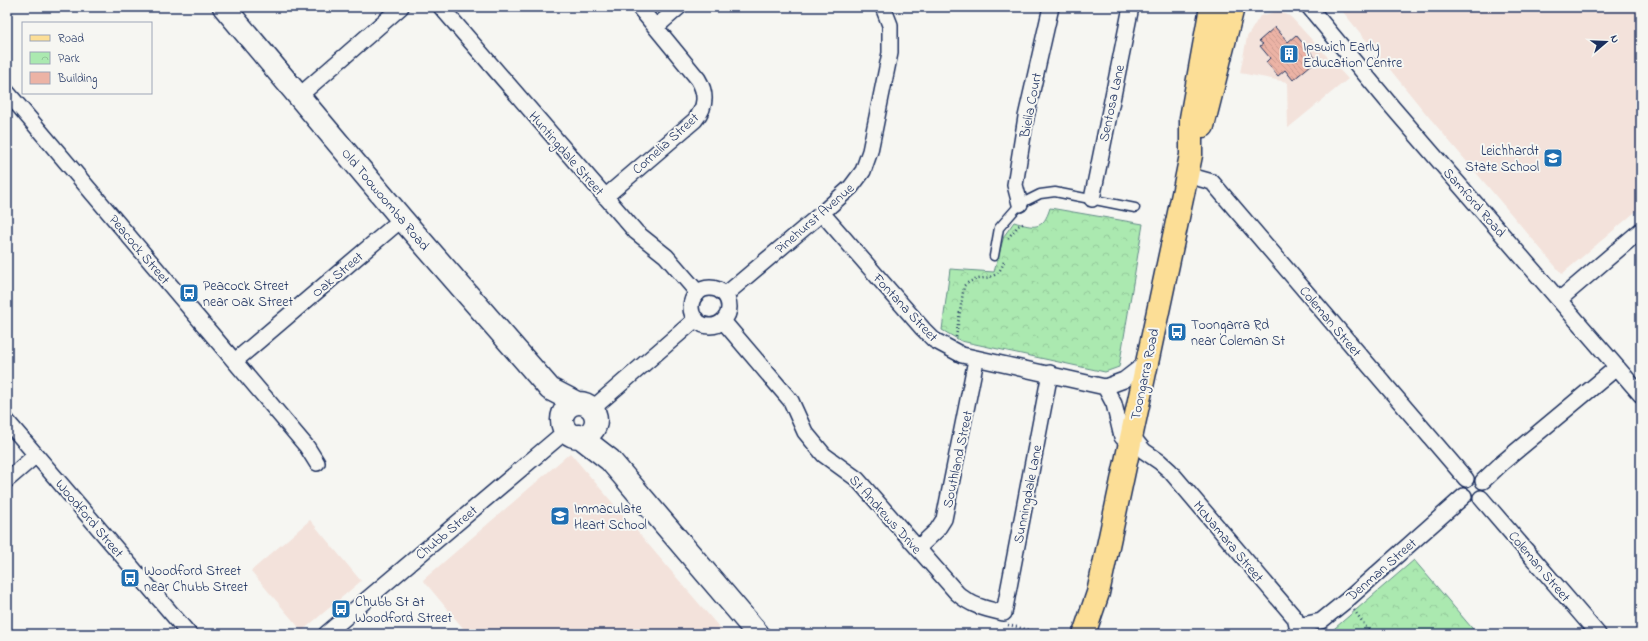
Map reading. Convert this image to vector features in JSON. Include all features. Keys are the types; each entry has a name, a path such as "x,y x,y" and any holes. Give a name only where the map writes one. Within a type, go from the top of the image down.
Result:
{"main road":[{"name":"Toongarra Road","path":"1189,165 1191,118 1211,7"},
{"name":"Toongarra Road","path":"1084,634 1098,593 1189,165 1205,120 1233,7"},
{"name":"Toongarra Road","path":"1095,634 1098,593"}],"street":[{"name":"Old Toowoomba Road","path":"224,7 402,219 550,389 579,420 610,460 758,634"},
{"path":"299,96 402,7"},
{"name":"Huntingdale Street","path":"442,7 636,232 666,256 698,293"},
{"name":"Cornelia Street","path":"605,197 695,120 704,106 705,95 701,84 639,7"},
{"path":"656,27 679,7"},
{"name":"Pinehurst Avenue","path":"725,295 822,213 857,180 867,162 891,43 890,24 883,7"},
{"name":"Biella Court","path":"1020,204 1015,185 1026,117 1051,7"},
{"name":"Sentosa Lane","path":"1092,199 1131,7"},
{"name":"Samford Road","path":"1309,7 1616,368 1641,395"},
{"name":"Peacock Street","path":"7,92 307,447 317,463"},
{"name":"Coleman Street","path":"1189,165 1212,182 1466,479"},
{"name":"Fontana Street","path":"822,213 934,340 950,350 976,360 1050,373 1105,387"},
{"name":"Oak Street","path":"235,361 402,219"},
{"path":"1559,300 1641,230"},
{"path":"709,288 720,291 725,295 728,300 729,311 723,321 712,326 700,323 696,319 693,314 692,303 698,293 709,288"},
{"path":"579,420 696,319"},
{"name":"St Andrews Drive","path":"723,321 791,401 805,432 824,455 857,479 957,594 966,601 980,608 1004,613"},
{"name":"Southland Street","path":"918,548 937,530 944,519 976,360"},
{"path":"1130,440 1122,437 1114,404 1105,387 1124,380 1146,363"},
{"path":"1483,481 1502,463 1616,368"},
{"name":"Sunningdale Lane","path":"1004,613 1050,373"},
{"name":"Chubb Street","path":"326,634 579,420"},
{"name":"Woodford Street","path":"7,421 189,634"},
{"name":"McNamara Street","path":"1130,440 1164,464 1176,477 1295,618 1299,630"},
{"path":"7,480 36,455"},
{"path":"1123,472 1141,462 1155,459"},
{"path":"1475,476 1483,481 1486,490 1481,498 1473,501 1464,496 1461,487 1466,479 1475,476"},
{"name":"Denman Street","path":"1299,630 1321,620 1348,600 1464,496"},
{"name":"Coleman Street","path":"1481,498 1598,634"}],"lane":[{"path":"994,256 999,228 1020,204 1040,194 1055,192 1135,208"}],"path":[{"path":"1007,244 1013,231 1025,223"},
{"path":"954,343 964,286 971,280 988,278 996,274 1001,268 1005,257"},
{"path":"1348,600 1371,634"},
{"path":"1004,613 1005,625 1047,634"}],"shaded area":[{"name":"Leichhardt State School","path":"1339,7 1641,7 1641,207 1562,274 1423,110"},
{"path":"1278,11 1290,16 1348,79 1288,128 1287,82 1240,73 1247,37 1260,16"},
{"name":"Immaculate Heart School","path":"570,453 725,634 468,634 423,580"},
{"path":"310,520 361,581 302,631 251,571"}],"green space":[{"path":"1050,208 1143,224 1119,367 1105,372 961,341 942,330 950,269 994,272 1004,236 1014,222 1027,226 1037,226 1044,221"},
{"path":"1414,560 1477,634 1328,634"}],"building":[{"name":"Ipswich Early Education Centre","path":"1275,27 1288,42 1296,35 1317,60 1293,80 1285,70 1278,76 1266,62 1270,58 1260,46 1263,44 1259,41"}],"place":[{"name":"Ipswich Early Education Centre","path":"1289,54"},
{"name":"Leichhardt State School","path":"1553,158"},
{"name":"Peacock Street near Oak Street","path":"189,293"},
{"name":"Toongarra Rd near Coleman St","path":"1177,332"},
{"name":"Immaculate Heart School","path":"560,516"},
{"name":"Woodford Street near Chubb Street","path":"130,578"},
{"name":"Chubb St at Woodford Street","path":"341,609"}]}
